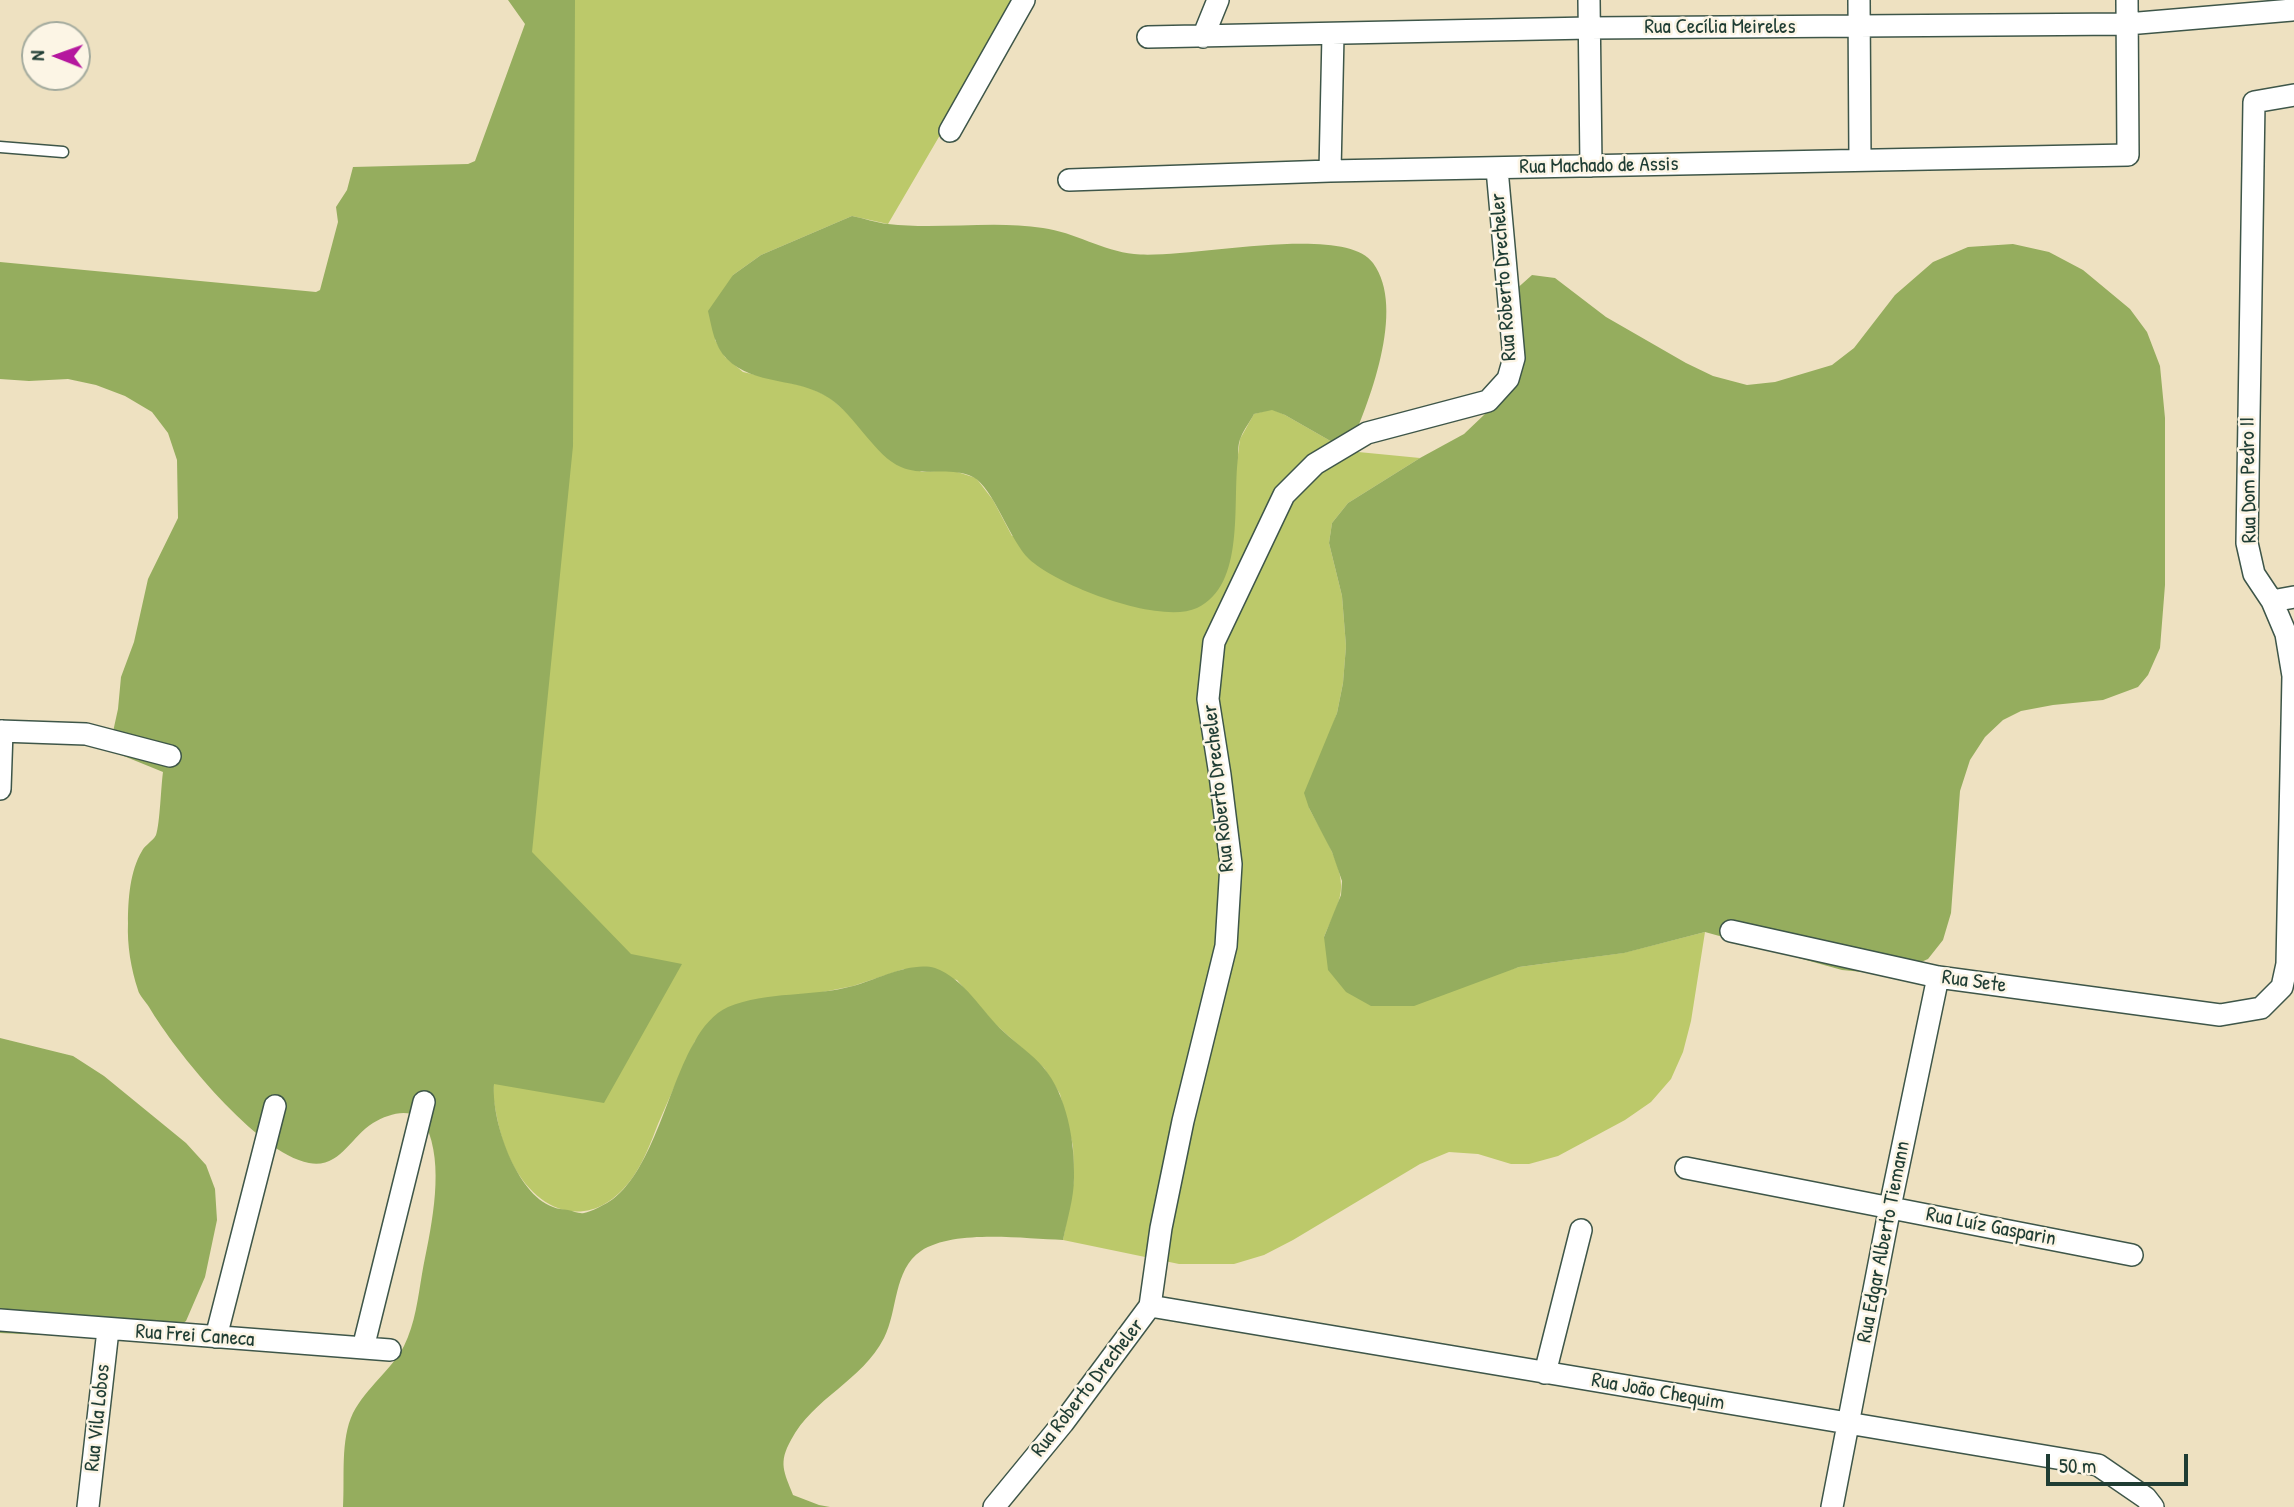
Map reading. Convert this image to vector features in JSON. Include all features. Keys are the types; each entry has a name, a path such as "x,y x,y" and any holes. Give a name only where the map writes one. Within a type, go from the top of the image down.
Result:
{"street":[{"path":"950,131 1024,0"},
{"path":"1203,37 1218,0"},
{"path":"1589,0 1591,166"},
{"path":"1859,0 1860,160"},
{"path":"2127,0 2127,24"},
{"name":"Rua Cecília Meireles","path":"1148,37 1589,28 2127,24 2292,10"},
{"name":"Rua Machado de Assis","path":"1069,180 1330,171 2128,155 2127,24"},
{"path":"1330,171 1333,35"},
{"name":"Rua Dom Pedro II","path":"2220,1015 2261,1008 2282,988 2287,964 2291,877 2293,676 2286,634 2272,601 2254,574 2248,543 2254,102 2294,95"},
{"name":"Rua Roberto Drecheler","path":"994,1507 1063,1423 1150,1306 1160,1228 1226,946 1231,864 1208,698 1214,642 1284,495 1315,464 1367,433 1488,401 1508,379 1514,358 1497,169"},
{"path":"2272,601 2294,597"},
{"path":"0,789 1,731 86,734 170,756"},
{"name":"Rua Sete","path":"1731,931 1938,977 2220,1015"},
{"name":"Rua Edgar Alberto Tiemann","path":"1832,1507 1938,977"},
{"path":"363,1348 424,1102"},
{"path":"216,1337 275,1106"},
{"name":"Rua Luíz Gasparin","path":"1686,1168 2132,1255"},
{"path":"1545,1373 1581,1230"},
{"name":"Rua João Chequim","path":"1150,1306 2098,1465 2146,1498 2153,1507"},
{"name":"Rua Frei Caneca","path":"0,1320 390,1350"},
{"name":"Rua Vila Lobos","path":"88,1507 107,1330"}],"lane":[{"path":"0,147 63,152"}],"green space":[{"path":"508,0 575,0 573,446 532,852 631,954 682,964 604,1103 494,1084 497,1117 508,1154 528,1187 553,1207 582,1213 598,1208 613,1199 639,1168 695,1041 718,1013 743,1002 838,989 915,967 935,968 955,980 996,1024 1043,1067 1064,1105 1071,1134 1074,1178 1063,1240 971,1238 935,1244 921,1251 905,1269 888,1327 875,1353 800,1425 785,1455 787,1480 793,1495 830,1507 343,1507 346,1435 353,1413 404,1346 416,1311 434,1204 435,1167 429,1133 425,1124 413,1114 397,1114 373,1123 329,1161 309,1163 288,1155 266,1141 219,1098 178,1049 140,994 133,974 129,948 129,895 138,859 156,835 163,772 109,750 118,709 121,677 134,642 148,579 178,518 177,460 168,433 152,412 125,396 96,385 68,379 0,379 0,262 316,292 320,290 338,222 336,207 347,190 353,167 468,164 475,161 525,24"},
{"path":"561,0 1019,0 888,224 852,216 761,255 733,275 715,340 725,357 743,372 808,387 829,397 853,418 887,457 922,472 951,470 976,478 993,500 1012,536 1236,470 1240,439 1254,414 1272,409 1348,451 1420,458 1348,503 1332,523 1329,543 1342,596 1346,646 1337,713 1309,808 1332,851 1340,875 1340,896 1324,937 1489,976 1519,967 1623,953 1705,932 1691,1021 1683,1052 1671,1079 1651,1102 1625,1120 1558,1156 1529,1164 1511,1164 1478,1154 1449,1152 1420,1164 1264,1255 1234,1264 1179,1264 1063,1240 1074,1180 1073,1146 1060,1094 1044,1068 993,1022 957,980 904,969 853,986 813,994 695,1041 644,1158 633,1177 618,1194 602,1206 585,1211 568,1211 552,1206 537,1196 508,1155 493,1096"},
{"path":"852,216 907,226 1004,225 1043,228 1134,254 1298,244 1331,245 1356,251 1373,263 1383,282 1385,331 1374,383 1348,451 1285,415 1272,410 1254,414 1239,444 1234,541 1230,562 1213,597 1197,608 1180,612 1135,607 1085,591 1043,570 1029,559 988,492 973,477 955,472 919,471 901,467 883,454 839,405 829,398 804,387 750,374 727,359 719,348 708,311 733,275 761,255"},
{"path":"2013,244 2049,252 2083,270 2130,309 2147,332 2160,366 2165,418 2165,585 2160,648 2148,675 2138,687 2103,700 2021,711 2003,720 1985,737 1970,760 1960,791 1951,913 1943,940 1928,959 1903,970 1873,973 1842,970 1705,932 1624,953 1519,967 1414,1006 1371,1006 1346,992 1328,970 1324,937 1341,895 1342,881 1332,852 1304,793 1337,713 1343,683 1346,646 1342,596 1329,543 1332,523 1348,503 1464,434 1485,414 1501,369 1507,313 1513,292 1532,275 1555,278 1606,317 1686,363 1713,376 1747,385 1775,382 1832,365 1854,348 1895,295 1933,262 1968,247"},
{"path":"0,1038 73,1056 104,1076 186,1143 206,1165 215,1189 217,1220 205,1277 186,1321 166,1335 135,1339 0,1333"}]}
